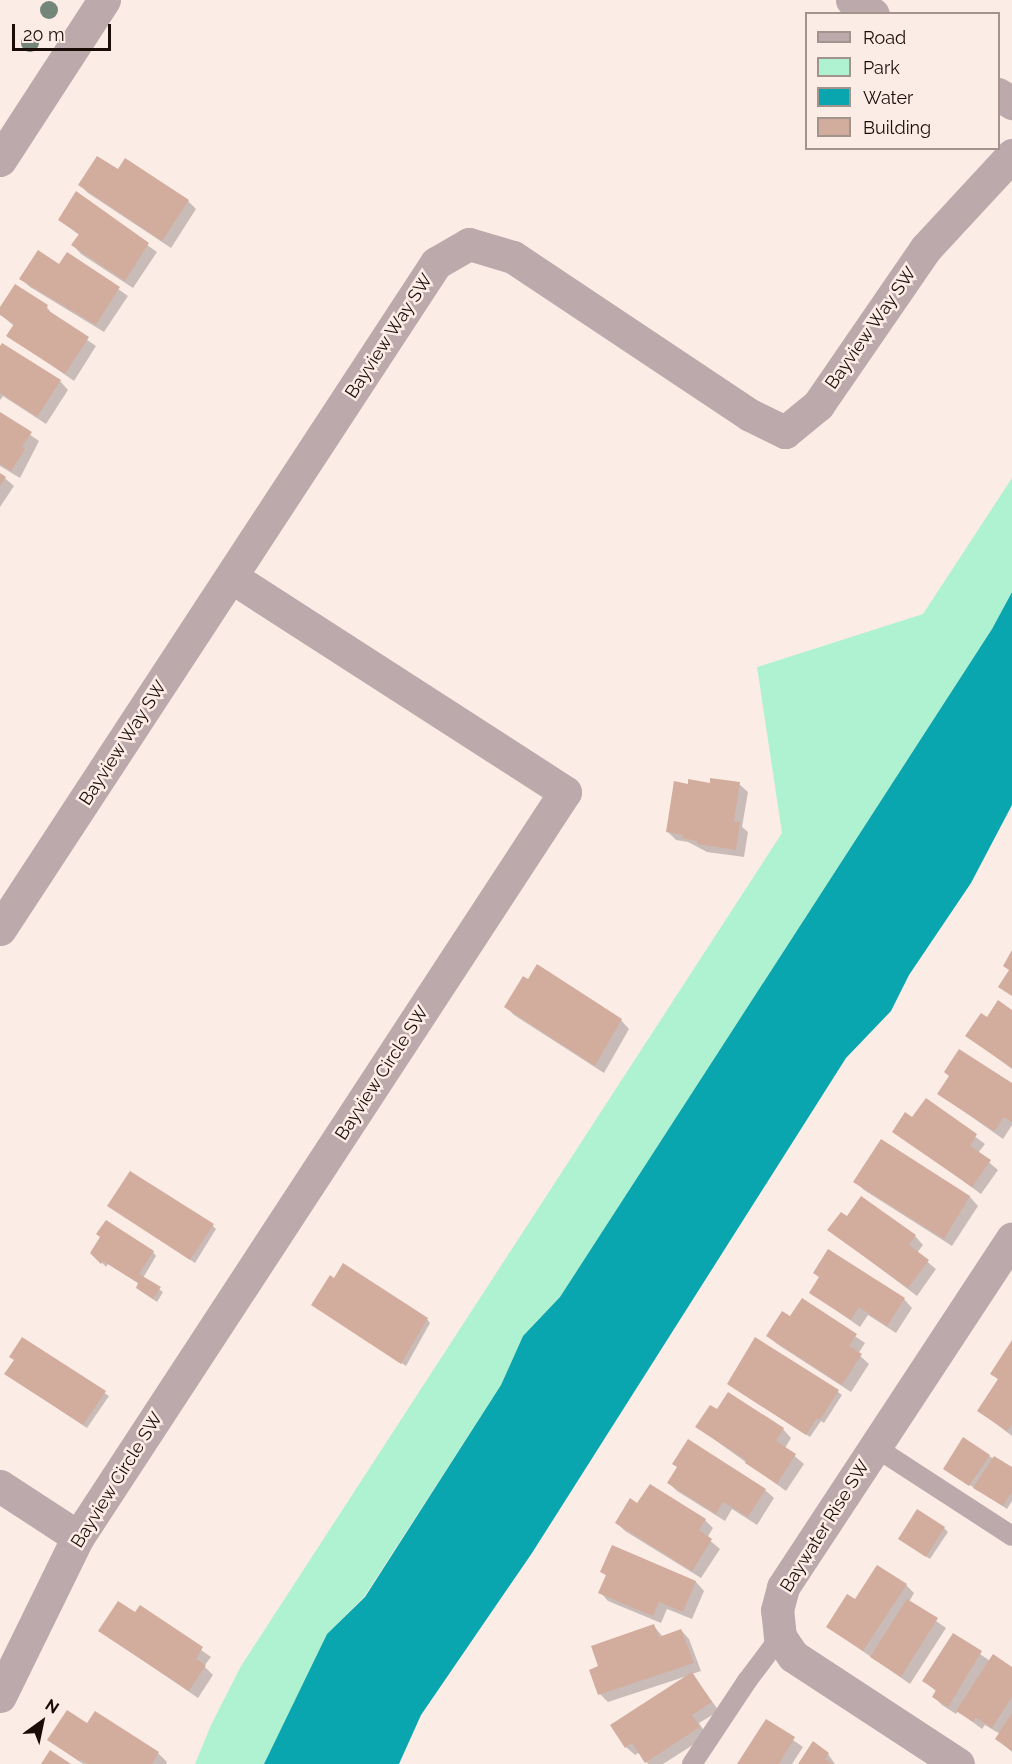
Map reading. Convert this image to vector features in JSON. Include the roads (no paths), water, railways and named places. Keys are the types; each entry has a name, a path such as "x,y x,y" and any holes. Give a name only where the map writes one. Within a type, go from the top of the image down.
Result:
{"street":[{"path":"0,160 104,0"},
{"path":"852,0 870,12"},
{"name":"Bayview Way SW","path":"0,929 436,263 469,244 513,257 750,415 785,432 818,405 927,248 1012,156"},
{"name":"Bayview Circle SW","path":"0,1696 78,1537 565,792 232,577"},
{"name":"Baywater Rise SW","path":"780,1637 777,1610 783,1587 875,1447 1007,1258"},
{"path":"0,1486 78,1537"},
{"path":"780,1637 793,1656 810,1669 958,1764"}],"lane":[{"path":"875,1447 1012,1536"},
{"path":"692,1764 747,1681 780,1637"}],"water":[{"path":"1012,592 1012,805 971,883 909,975 891,1011 846,1058 532,1553 421,1715 399,1764 264,1764 327,1634 365,1597 501,1385 523,1336 560,1297 992,629"}]}
